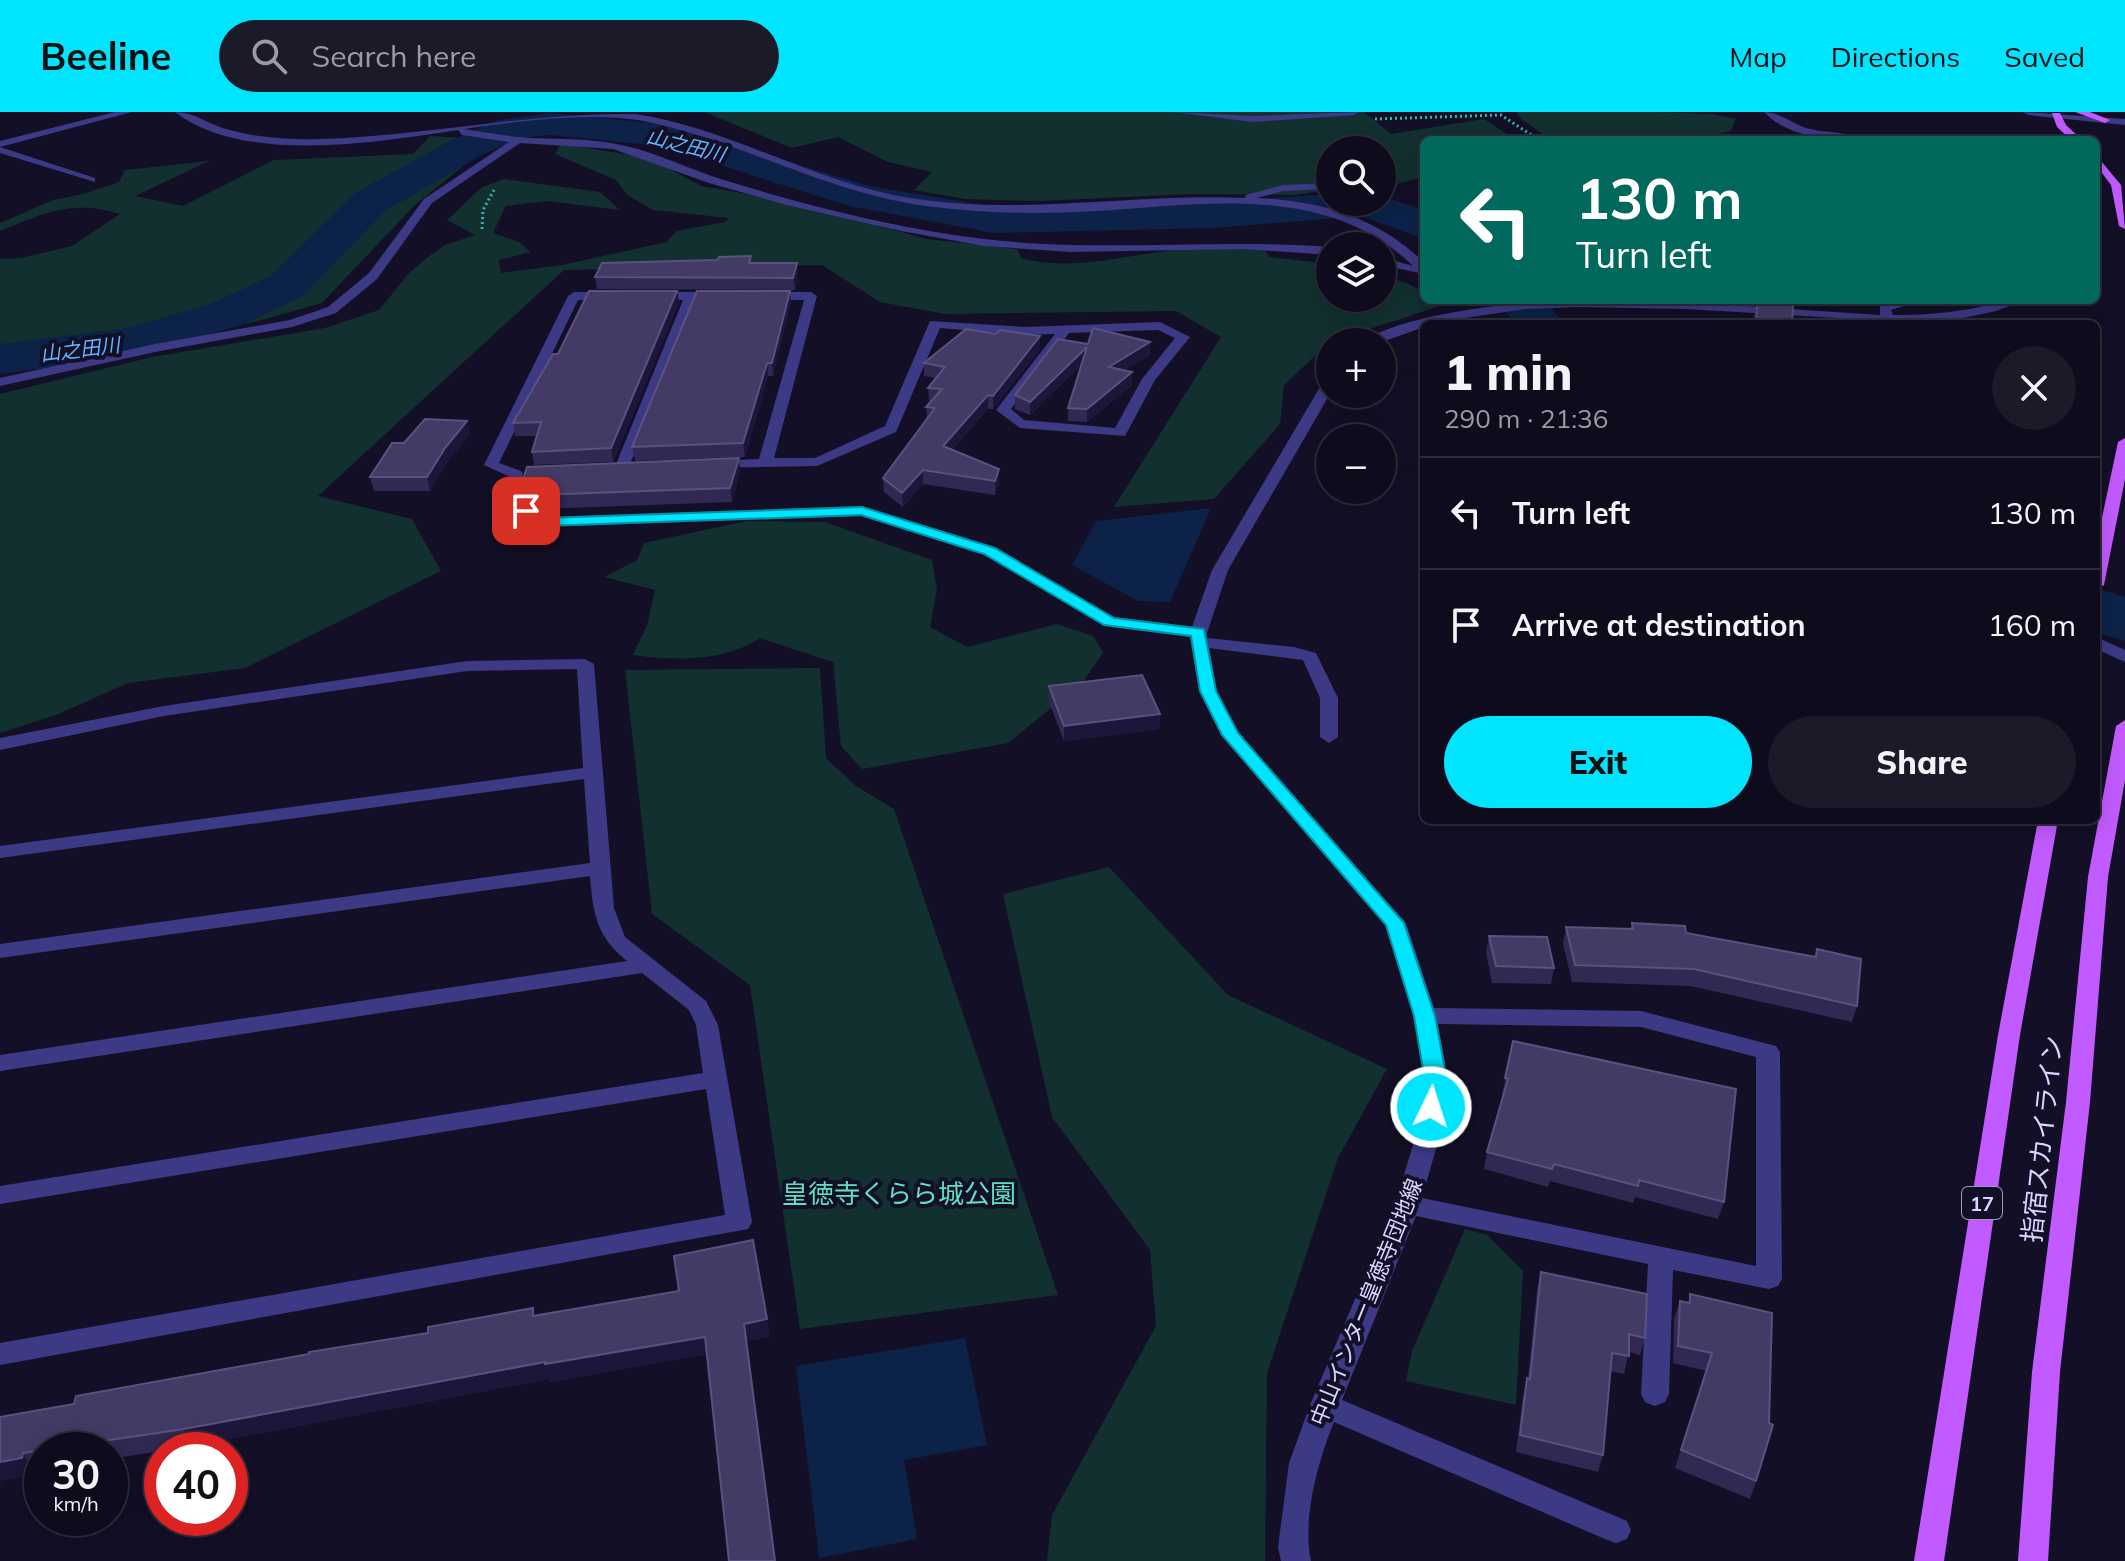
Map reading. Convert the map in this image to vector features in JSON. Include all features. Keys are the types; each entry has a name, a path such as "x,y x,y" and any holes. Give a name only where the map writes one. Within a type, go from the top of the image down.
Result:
{"main road":[{"path":"2080,112 2105,120"},
{"path":"2056,115 2062,127 2072,136"},
{"path":"2100,163 2116,185 2125,226"},
{"path":"2100,566 2125,442"},
{"name":"指宿スカイライン","path":"2033,1561 2046,1372 2078,1102 2098,877 2125,726"},
{"name":"指宿スカイライン","path":"1929,1561 2004,1066 2047,824"}],"street":[{"path":"0,144 127,112"},
{"path":"180,112 224,132 264,138 363,140 542,114 630,115 676,125 852,188 927,204 1062,209 1234,201 1296,206 1361,224 1386,235 1420,266"},
{"path":"1179,112 1253,119 1354,112"},
{"path":"1769,112 1776,119 1808,131 1835,136"},
{"path":"2028,112 2125,122"},
{"path":"442,129 518,140 595,142 624,148 656,157 681,170 766,196 905,229 986,243 1090,249 1284,246 1316,249"},
{"path":"0,382 155,348 292,323 332,310 373,276 428,201 518,140"},
{"path":"0,150 91,180"},
{"path":"1234,201 1283,188 1316,187"},
{"path":"1396,264 1420,269"},
{"path":"765,463 811,296 574,296 491,465 524,473 509,500 542,522 862,511 990,551 1110,622 1310,657 1329,698 1329,737"},
{"path":"621,469 691,296"},
{"path":"1465,304 1484,320"},
{"path":"1434,320 1495,309 1580,304"},
{"path":"1681,304 1888,319 1972,313 2005,304"},
{"path":"1888,319 1884,308 1900,304"},
{"path":"693,466 817,462 891,429 935,324 1025,331 1160,326 1183,337 1149,379 1120,433 1020,424 1003,410 1065,330"},
{"path":"1396,333 1420,325"},
{"name":"中山インター皇徳寺団地線","path":"1296,1561 1293,1547 1303,1463 1324,1405 1408,1205 1427,1138 1435,1075 1425,1016 1395,923 1230,735 1208,691 1199,637 1220,570 1316,406"},
{"path":"2100,644 2125,657"},
{"path":"0,744 164,711 467,666 585,664 607,927 616,941 698,1006 707,1025 739,1222 0,1354"},
{"path":"0,852 593,772"},
{"path":"0,951 600,868"},
{"path":"0,1063 645,965"},
{"path":"1408,1205 1769,1279 1768,1052 1641,1019 1425,1016"},
{"path":"0,1195 716,1079"},
{"path":"1655,1394 1661,1257"},
{"path":"1324,1405 1616,1530"}],"path":[{"path":"1501,115 1533,136"}],"green space":[{"path":"704,112 1364,112 1391,134 1484,119 1510,136 1420,136 1420,178 1396,184 1396,136 1316,136 1316,192 1039,201 965,199 914,190 932,172 888,162 838,137 792,148"},
{"path":"1516,112 1651,112 1713,114 1736,119 1731,131 1710,136 1546,136"},
{"path":"430,136 502,140 478,154 414,206 322,303 250,323 0,369 0,259 21,258 72,246 120,214 73,208 45,214 0,231 0,223 53,200 119,182 125,170 209,161 135,196 183,206 274,160 413,154"},
{"path":"561,144 650,158 701,186 786,201 927,239 1017,249 1021,258 1040,262 1078,263 1175,250 1262,246 1269,257 1316,262 1316,312 1396,312 1396,280 1420,290 1420,304 1446,304 1373,328 1316,328 1316,355 1284,385 1280,424 1214,499 1114,507 1221,337 1176,311 945,314 880,302 822,265 564,270 318,496 412,519 441,571 245,668 128,683 56,715 0,733 0,394 152,357 325,328 379,310 409,273 428,257 445,245 475,235 447,220 482,187 504,179 600,192 620,210 547,201 506,206 493,233 519,242 531,252 499,260 501,273 562,265 667,242 676,231 726,222 729,218 653,210 627,195 616,180 555,154"},
{"path":"747,521 825,522 932,560 937,589 930,627 967,647 1057,624 1093,636 1103,653 1082,683 1008,743 862,769 841,746 833,662 760,638 715,656 666,658 633,655 647,625 655,590 604,577 637,560 644,543"},
{"name":"皇徳寺くらら城公園","path":"820,668 826,758 856,786 894,809 1058,1295 800,1329 750,985 652,914 625,670"},
{"path":"1109,867 1228,995 1387,1069 1338,1158 1267,1373 1265,1561 1047,1561 1052,1515 1156,1326 1150,1250 1052,1117 1003,894"},
{"path":"1465,1229 1487,1235 1523,1271 1516,1405 1406,1381 1412,1351"}],"water":[{"path":"1211,508 1170,602 1138,601 1072,565 1096,521"},
{"path":"965,1338 987,1445 904,1460 917,1539 819,1558 796,1366"}],"building":[{"path":"751,256 749,263 797,263 793,278 595,277 602,263 717,260 719,257"},
{"path":"589,291 677,291 611,448 532,452 541,422 513,423 553,354 558,354"},
{"path":"697,291 790,291 772,363 767,363 743,443 632,447"},
{"path":"1757,304 1793,305 1792,320 1756,320"},
{"path":"1093,328 1150,342 1109,367 1132,372 1087,409 1068,408 1087,347 1030,402 1015,395 1058,339 1088,344"},
{"path":"966,329 1040,336 993,396 988,395 943,446 999,469 995,481 923,470 902,493 883,478 935,408 926,407 942,389 928,388 945,367 924,363"},
{"path":"425,419 467,421 427,477 370,477 392,443 404,443"},
{"path":"739,458 730,488 536,495 521,486 527,467"},
{"path":"1142,675 1160,714 1064,726 1049,686"},
{"path":"1632,923 1685,926 1686,933 1816,957 1817,949 1861,959 1857,1006 1694,969 1575,965 1566,927 1633,929"},
{"path":"1489,936 1547,937 1554,968 1496,966"},
{"path":"1513,1041 1736,1089 1724,1202 1639,1180 1638,1186 1554,1164 1552,1169 1487,1152 1508,1079 1505,1078"},
{"path":"753,1240 767,1319 744,1324 775,1561 729,1561 705,1337 545,1362 184,1429 144,1432 144,1435 128,1437 128,1432 24,1432 22,1458 0,1462 0,1417 74,1404 76,1396 428,1333 428,1327 533,1308 533,1316 679,1291 674,1256"},
{"path":"1541,1272 1647,1294 1645,1338 1629,1334 1629,1356 1612,1353 1603,1455 1520,1435 1527,1378 1530,1379"},
{"path":"1690,1294 1772,1313 1769,1423 1773,1425 1756,1481 1681,1450 1712,1353 1678,1346 1680,1301 1690,1303"}],"waterway":[{"name":"山之田川","path":"0,359 132,342 227,314 287,286 370,202 466,148 511,128 550,124 664,135 863,197 994,220 1213,215 1361,204 1390,210 1420,224"},
{"name":"山之田川","path":"1523,304 1537,320"},
{"name":"山之田川","path":"2100,609 2125,622"}],"route":[{"path":"526,511 542,522 862,511 990,551 1110,622 1198,633 1208,691 1230,735 1395,923 1425,1016 1435,1075 1431,1107"}]}
